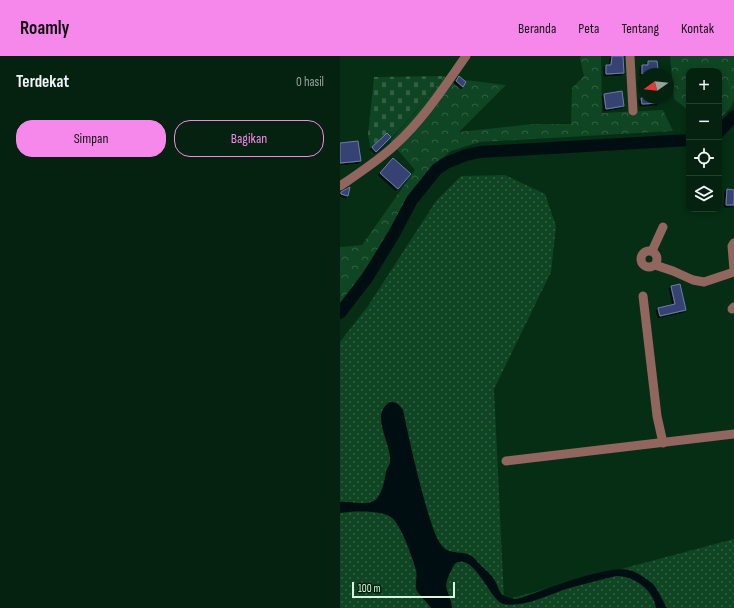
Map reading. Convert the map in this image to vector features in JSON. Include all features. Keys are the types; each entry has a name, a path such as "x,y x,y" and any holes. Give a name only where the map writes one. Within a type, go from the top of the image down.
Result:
{"street":[{"path":"340,186 372,164 395,145 413,127 466,56"},
{"path":"630,56 633,111"},
{"path":"652,251 663,227"},
{"path":"656,262 693,280 704,282 734,271 732,246 734,243"},
{"path":"652,251 656,254 656,262"},
{"path":"652,251 644,253 641,261 647,267 656,262 703,276 734,266"},
{"path":"643,296 656,416 663,443"},
{"path":"506,461 734,434"}],"green space":[{"path":"581,56 601,56 602,113 663,110 673,131 480,142 451,151 431,167 406,200 373,259 340,303 340,247 362,245 415,170 390,141 415,113 444,76 462,89 465,80 506,85 459,132 533,124 571,124 572,88 584,76 580,59"},
{"path":"670,56 734,56 734,99 731,107 722,117 722,68 686,68 686,108 674,99 674,68 671,68"},
{"path":"444,76 401,128 372,155 368,135 374,77"},
{"path":"505,175 545,194 556,226 551,272 494,389 504,600 734,539 734,608 340,608 340,342 368,306 436,201 461,176"}],"shaded area":[{"path":"390,402 394,402 403,410 411,449 428,513 438,539 446,550 472,556 494,579 499,591 504,596 517,599 591,574 619,569 629,570 639,574 653,584 667,608 656,608 651,595 642,585 623,576 616,576 566,589 527,603 511,605 503,604 498,601 470,565 464,562 458,562 455,564 448,577 446,586 452,608 431,608 417,591 414,565 406,542 395,521 391,517 374,512 340,513 340,502 370,502 376,500 381,492 386,471 390,464 390,454 381,422 381,414"}],"building":[{"path":"612,56 623,56 624,73 606,74 606,65 611,65"},
{"path":"648,61 657,61 658,68 642,68 642,65 648,65"},
{"path":"459,76 466,82 463,87 456,81"},
{"path":"622,91 624,106 606,109 604,94"},
{"path":"387,133 391,137 376,152 372,147"},
{"path":"358,141 361,161 340,163 340,143"},
{"path":"393,158 411,174 398,189 380,173"},
{"path":"350,187 348,196 341,194 341,192"},
{"path":"727,189 734,190 734,205 726,205"},
{"path":"680,284 686,310 660,316 658,308 675,304 671,286"}],"waterway":[{"path":"722,129 734,116"},
{"path":"340,313 367,278 394,234 412,200 437,169 446,163 466,155 480,152 686,140"}]}
